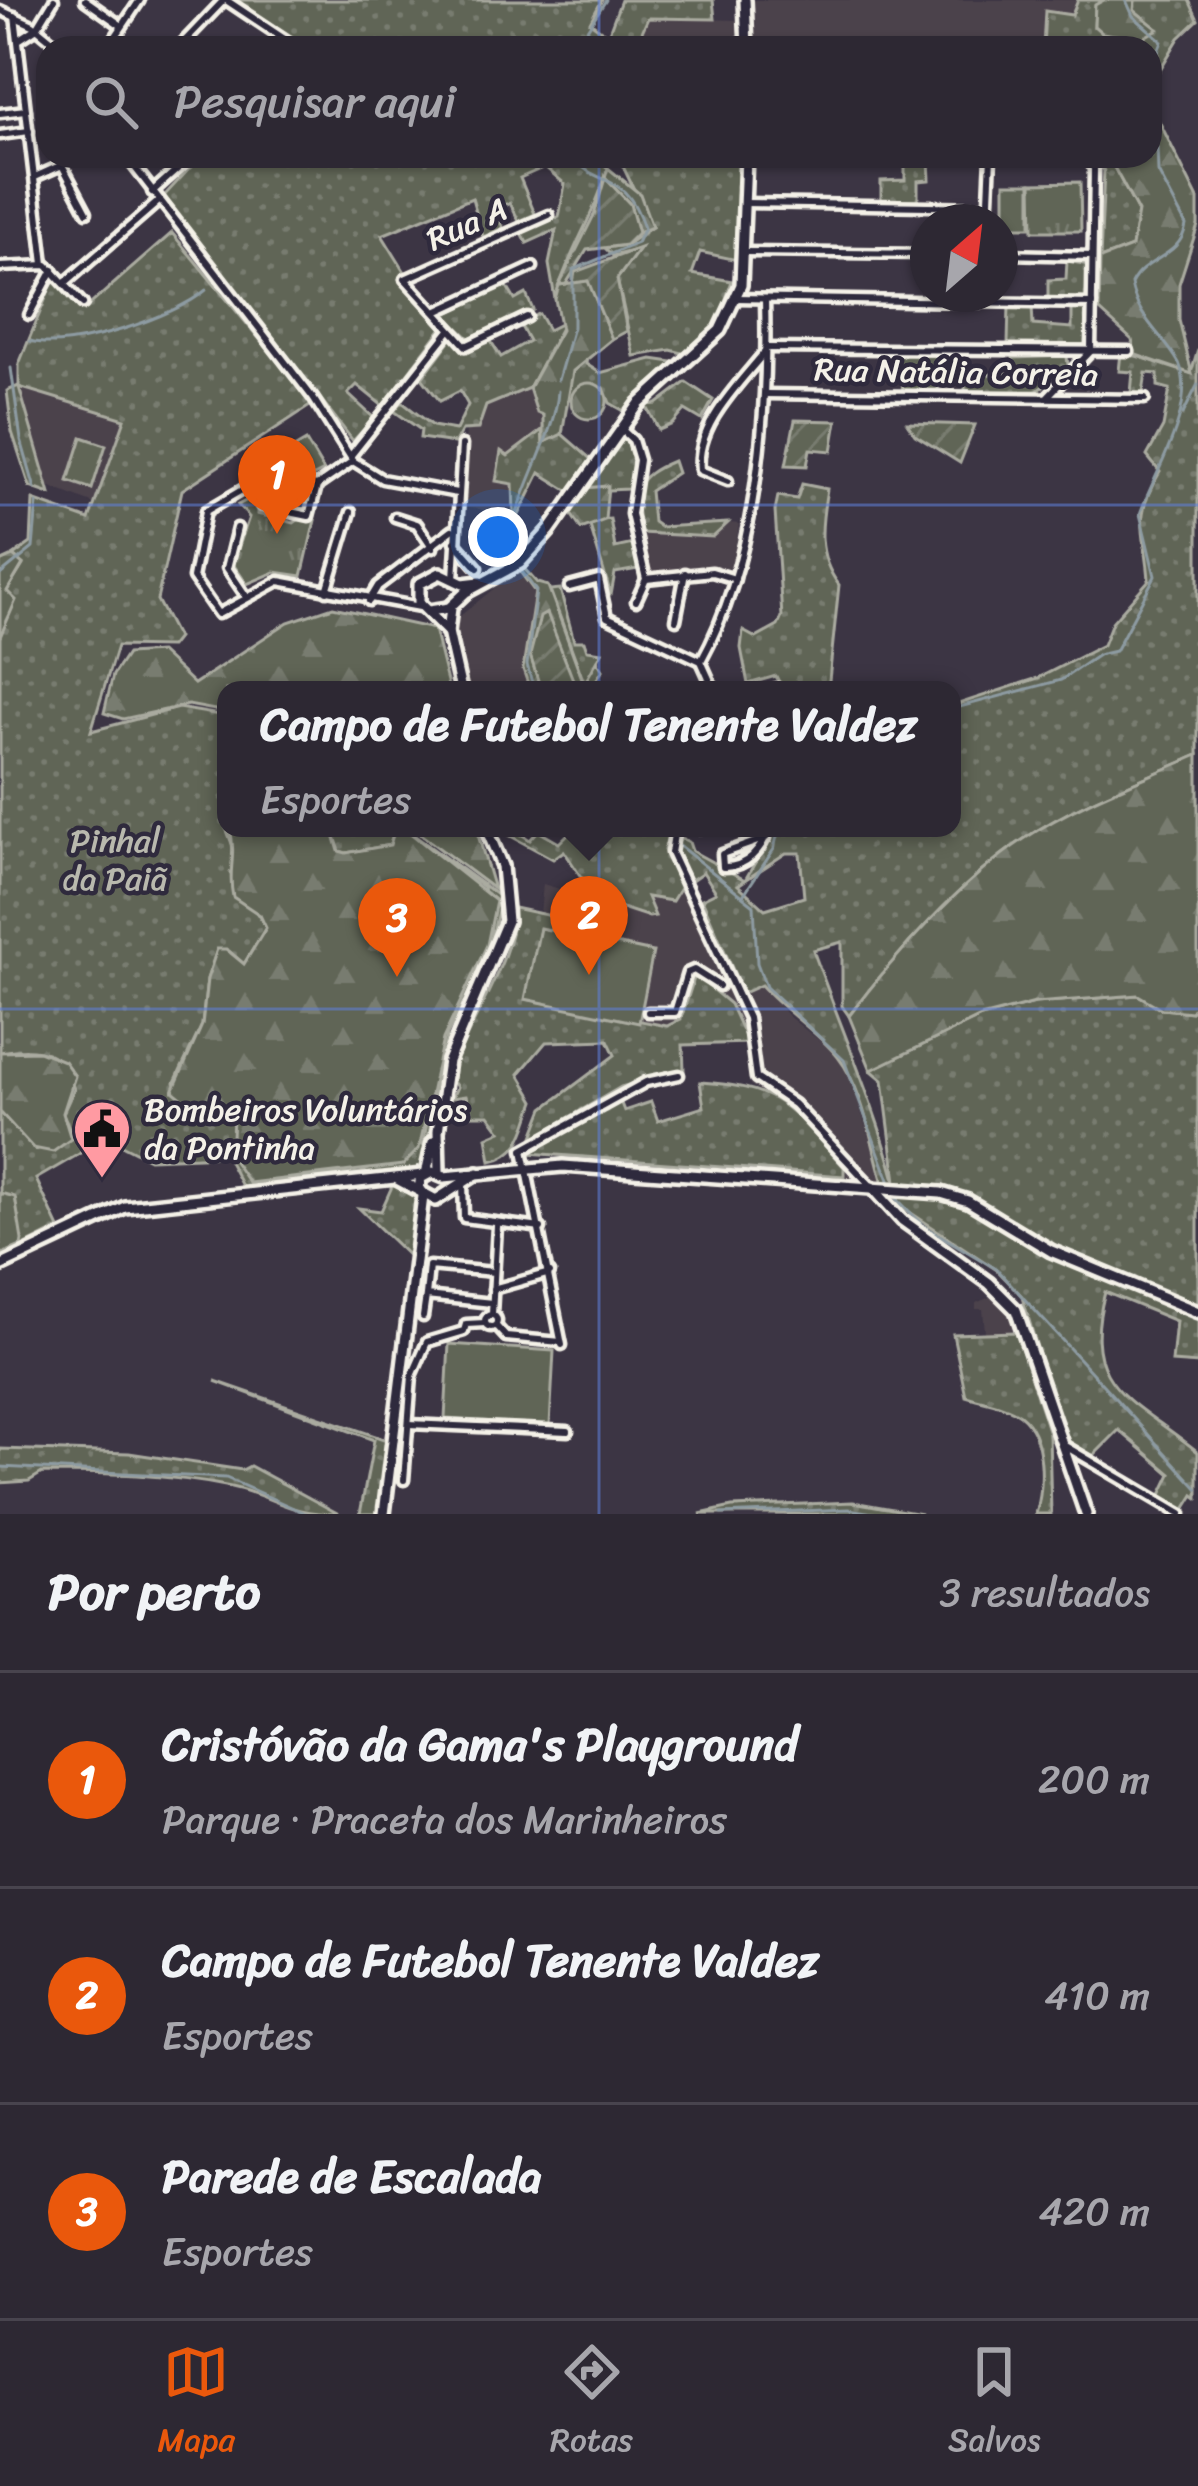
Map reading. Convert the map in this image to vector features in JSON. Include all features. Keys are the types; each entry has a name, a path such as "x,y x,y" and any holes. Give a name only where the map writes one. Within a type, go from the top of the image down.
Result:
{"street":[{"path":"20,39 37,28 54,0"},
{"path":"85,0 122,26"},
{"path":"115,36 140,0"},
{"path":"190,36 225,0 280,36"},
{"path":"745,0 746,36"},
{"path":"0,10 47,36"},
{"path":"15,16 44,264"},
{"path":"0,113 27,110"},
{"path":"0,134 29,131"},
{"path":"35,177 53,168"},
{"path":"63,168 87,212"},
{"path":"135,168 314,398 352,458 382,478 457,493"},
{"path":"152,192 179,168"},
{"path":"317,486 269,476 206,512 194,578 218,614 279,581 369,601 402,601 426,610 454,603 520,563 550,530 646,397 720,331 737,298 744,252 746,168"},
{"path":"988,204 990,168"},
{"path":"1048,396 1091,351 1094,168"},
{"path":"65,283 159,201"},
{"path":"745,203 910,206"},
{"name":"Rua A","path":"436,312 405,279 549,215"},
{"path":"744,252 910,254"},
{"path":"1018,254 1093,256"},
{"path":"0,267 44,264 83,304"},
{"path":"527,317 466,346 436,312 533,267"},
{"path":"29,315 53,270"},
{"path":"737,298 1092,304"},
{"path":"701,661 726,615 735,579 766,394 765,299"},
{"path":"261,506 308,516 317,486 352,458 450,330"},
{"path":"766,349 1129,351"},
{"path":"728,482 700,470 703,440 727,398 766,349"},
{"name":"Rua Natália Correia","path":"766,394 1145,399"},
{"path":"621,429 633,440 639,460 631,514 646,578 636,601"},
{"path":"459,681 448,632 456,580 453,539 462,445"},
{"path":"327,591 351,512"},
{"path":"394,517 415,523 434,548"},
{"path":"369,601 378,586 434,548 454,527"},
{"path":"237,528 227,568 246,597"},
{"path":"453,539 478,568"},
{"path":"402,601 436,574 453,550"},
{"path":"646,578 712,572 735,579"},
{"path":"676,620 685,573"},
{"path":"436,574 456,580 492,580"},
{"path":"569,587 599,580 608,617 701,661 710,681"},
{"path":"418,586 417,600 448,632"},
{"path":"384,1514 421,1232 424,1174 438,1131 454,1038 507,921 502,866 490,837"},
{"path":"673,837 670,853 748,1018 756,1078 794,1104 902,1220 989,1282 1016,1310 1086,1514"},
{"path":"766,838 749,860 723,867 722,854 766,838"},
{"path":"647,1012 675,1012 688,973 694,970 718,986"},
{"path":"497,1226 492,1303 496,1326 506,1337 562,1343 524,1150 646,1082 680,1076"},
{"path":"438,1131 442,1197"},
{"path":"0,1266 125,1207 526,1166 955,1196 1051,1251 1198,1312"},
{"path":"421,1232 442,1197 481,1172"},
{"path":"386,1178 442,1197"},
{"path":"463,1183 464,1218 497,1226 541,1228"},
{"path":"423,1317 428,1266 494,1272"},
{"path":"493,1289 550,1273"},
{"path":"425,1296 492,1303"},
{"path":"485,1323 492,1314"},
{"path":"404,1480 412,1376 428,1342 464,1330 466,1324 496,1326"},
{"path":"409,1424 568,1431"},
{"path":"1059,1442 1181,1514"}],"shaded area":[{"path":"739,0 1078,0 1073,16 1045,11 1044,36 640,36 648,18 740,20"},
{"path":"19,387 125,419 97,505 46,485"},
{"path":"529,388 536,413 544,415 542,430 508,456 502,452 497,481 512,483 514,514 461,507 466,431 478,428 486,406"},
{"path":"728,523 739,524 733,569 702,566 652,573 647,568 641,533 713,537"},
{"path":"518,569 535,592 523,669 527,681 467,681 455,620"},
{"path":"690,881 743,993 761,985 788,1016 836,1054 851,1078 886,1193 850,1196 844,1167 789,1107 750,1085 748,1043 730,1005 695,975 681,1019 667,1026 639,1023 653,952 590,938 593,926 540,914 543,884 649,917 646,896"},
{"path":"997,1294 1020,1332 985,1332 983,1309 976,1309 976,1303"}],"green space":[{"path":"235,0 602,0 590,22 608,35 621,0 713,0 715,19 648,18 640,36 290,36"},
{"path":"1078,0 1104,0 1095,6 1094,26 1134,9 1135,0 1189,0 1198,20 1179,38 1162,66 1162,36 1044,36 1045,11 1072,15"},
{"path":"1104,0 1135,0 1134,10 1158,29 1146,36 1102,33 1094,26 1095,5"},
{"path":"1162,127 1198,199 1198,225 1179,284 1179,320 1192,374 1136,355 1132,340 1099,310 1100,259 1132,247 1138,212 1114,168 1162,168"},
{"path":"190,168 543,168 520,178 535,214 519,221 510,203 495,207 503,228 483,237 472,198 382,235 405,272 399,279 442,328 383,406 357,385 348,394 374,418 353,441 164,196"},
{"path":"546,168 608,168 555,299 549,264 556,230 527,243 520,230 559,217 565,184"},
{"path":"608,168 640,194 652,227 638,233 630,204 605,178"},
{"path":"624,168 740,168 737,260 700,252 692,274 732,281 717,325 690,355 671,350 634,356 617,279 639,249 613,256 605,248 626,245 652,227"},
{"path":"905,168 929,168 930,180 918,181 918,200 881,200 881,181 905,180"},
{"path":"1114,168 1138,212 1132,247 1100,259 1104,171"},
{"path":"605,178 630,204 638,233 626,245 587,250 566,284 559,285 594,215"},
{"path":"1080,182 1081,231 1033,231 1032,183"},
{"path":"1005,183 1031,183 1031,227 1018,227 1018,204 1005,204"},
{"name":"Pinhal da Paiã","path":"172,233 313,404 182,490 157,600 177,638 170,647 117,646 91,731 178,708 217,714 217,837 229,837 237,857 230,873 266,927 244,964 229,951 217,950 207,979 202,1025 175,1082 197,1112 233,1118 234,1149 249,1183 360,1173 423,1144 443,1039 491,931 483,887 416,837 501,898 488,954 447,1035 424,1161 417,1169 243,1188 226,1156 149,1159 100,1134 79,1154 36,1179 59,1228 0,1258 0,1112 36,1150 70,1130 63,1113 74,1089 62,1066 47,1053 0,1052 0,637 7,591 23,565 13,556 31,543 33,500 89,520 125,419 19,387 50,494 30,487 12,432 7,391 19,386 19,364 54,278 84,310"},
{"path":"640,248 617,279 627,331 612,339 588,281 573,283 575,272"},
{"path":"1067,261 1089,265 1087,299 1048,299 1048,280 1066,279"},
{"path":"588,280 612,339 573,371 562,434 543,443 543,415 537,413 529,388 561,330 555,299 559,285"},
{"path":"506,285 515,300 526,294 533,310 469,338 444,315"},
{"path":"1018,305 1032,306 1033,325 1072,328 1072,308 1086,309 1087,345 1008,344 1009,312 1018,312"},
{"path":"539,314 548,330 564,322 529,388 486,406 478,429 462,430 455,443 420,438 421,430 394,411 402,402 433,426 456,430 468,405 460,391 440,401 422,378 452,338 464,352 490,340 501,357 529,341 519,323"},
{"path":"1198,350 1198,755 1065,814 1000,856 930,921 849,1016 842,1006 842,942 813,950 896,1183 883,1183 847,1070 830,1048 761,985 743,993 702,899 716,892 703,872 690,881 674,853 677,837 689,842 692,851 745,880 770,837 961,837 961,703 1038,678 1103,645 1112,622 1149,580 1143,514 1160,472 1147,456 1163,427 1170,389 1158,386 1158,374 1146,373 1143,393 1131,393 1133,372 1119,371 1121,353 1191,373","holes":["786,853 800,853 804,897 765,909 738,885"]},
{"path":"891,352 941,353 938,391 902,391 904,372 891,371"},
{"path":"587,356 586,364 600,373 652,359 679,363 648,385 626,412 610,403 604,388 570,400 565,396 573,371"},
{"path":"1067,356 1068,366 1037,391 965,391 965,376 1012,373 1013,358"},
{"path":"686,382 713,400 702,420 685,410 673,424 659,430 646,405 657,404"},
{"path":"589,383 602,388 607,401 602,414 589,419 576,414 571,401 576,388"},
{"path":"795,420 837,421 832,451 810,449 807,466 786,465"},
{"path":"907,423 975,425 960,463 915,435"},
{"path":"542,430 543,443 562,434 592,460 569,491 540,473 511,531 518,557 512,562 504,549 514,514 513,484 496,481 501,451 508,456"},
{"path":"82,437 106,445 92,489 68,481"},
{"path":"625,437 636,463 628,489 588,491 585,488"},
{"path":"306,441 324,471 314,476 276,466 273,460"},
{"path":"673,461 677,473 650,491 653,522 660,527 728,523 713,537 641,533 638,488 649,474"},
{"path":"802,484 827,489 824,551 839,585 829,681 778,681 776,676 747,681 743,631 756,638 778,626 782,617 778,496 797,499"},
{"path":"608,486 605,520 581,529 569,511 585,488"},
{"path":"257,495 257,514 294,523 302,517 315,520 302,576 275,572 247,584 233,564 249,517 238,505"},
{"path":"610,519 615,548 633,544 638,569 615,573 611,595 590,526 595,520"},
{"path":"13,556 23,564 7,591 16,600 0,637 0,562"},
{"path":"522,566 537,583 548,586 583,681 573,681 561,657 530,654 538,681 527,681 523,669 535,592 518,569"},
{"path":"560,589 574,641 584,641 587,650 602,652 587,681 584,681 550,590"},
{"path":"333,607 434,629 447,681 217,681 217,710 188,705 123,719 104,713 113,675 127,654 160,652 194,684 288,622"},
{"path":"547,613 573,681 538,681 530,655 540,617"},
{"path":"597,661 603,670 595,681 586,681"},
{"path":"1198,755 1198,1001 1191,1012 1162,1009 1138,995 1035,1003 981,1017 871,1070 849,1016 953,898 1000,856 1044,826"},
{"path":"231,837 335,837 339,851 346,853 390,845 392,837 415,837 496,901 487,945 443,1039 419,1149 403,1165 249,1183 231,1157 233,1118 207,1119 173,1091 202,1025 207,979 217,949 226,949 244,964 266,928 260,915 233,897"},
{"path":"335,837 392,837 390,845 340,851"},
{"path":"424,837 479,837 494,889"},
{"path":"512,837 548,837 559,843 565,837 668,837 664,850 682,885 672,901 647,897 655,916 649,917 579,894 583,880 564,851 553,859"},
{"path":"514,908 593,925 590,938 540,929 526,999 667,1026 681,1019 695,975 730,1004 748,1043 683,1045 684,1070 621,1087 532,1139 544,1108 615,1055 608,1040 546,1042 519,1074 535,1101 525,1130 510,1153 491,1161 487,1137 501,1131 489,1115 472,1115 466,1096 452,1098 457,1087 450,1078 499,970"},
{"path":"540,928 653,952 639,1023 525,999"},
{"path":"1138,995 1162,1009 1191,1012 1198,1001 1198,1364 1172,1362 1176,1321 1105,1292 1099,1350 1105,1370 1132,1403 1198,1452 1198,1498 1194,1495 1184,1511 1158,1501 1171,1474 1119,1430 1092,1457 1064,1440 1022,1296 997,1270 899,1205 883,1080 871,1070 981,1017 1035,1003"},
{"path":"39,1051 64,1061 75,1076 63,1113 71,1139 53,1152 33,1148 0,1112 0,1052"},
{"path":"700,1082 750,1089 783,1105 844,1167 844,1176 529,1153 620,1101 624,1111 651,1102 658,1121 704,1107"},
{"path":"394,1182 415,1192 419,1208 412,1259 359,1208 381,1211"},
{"path":"0,1193 15,1197 22,1240 21,1246 0,1255"},
{"path":"1016,1332 1049,1433 1051,1514 1036,1514 1041,1476 1035,1435 1015,1412 966,1396 953,1334"},
{"path":"449,1344 554,1351 550,1425 445,1419"},
{"path":"215,1381 387,1440 377,1514 360,1514 374,1440"},
{"path":"0,1449 129,1453 242,1470 250,1466 339,1514 293,1508 231,1487 160,1477 42,1473 29,1481 0,1483"},
{"path":"853,1502 921,1514 700,1514 732,1507"}],"waterway":[{"path":"583,36 606,0"},
{"path":"1126,0 1133,16 1156,36"},
{"path":"558,380 573,327 573,270 637,243 644,228 628,196 585,168"},
{"path":"961,707 1061,680 1098,655 1115,651 1155,576 1140,514 1179,419 1183,380 1179,363 1145,317 1131,284 1177,244 1186,225 1158,168"},
{"path":"30,341 70,341 121,330 171,311 206,290"},
{"path":"11,368 21,440 35,489"},
{"path":"1183,414 1198,384"},
{"path":"513,560 513,526 548,433 558,391"},
{"path":"0,575 33,548 37,503"},
{"path":"520,569 536,591 527,665 531,681"},
{"path":"744,894 777,837"},
{"path":"677,844 754,905 757,963 766,987 844,1060 889,1180"},
{"path":"897,1199 923,1225 998,1270 1198,1489"},
{"path":"0,1467 226,1478 307,1514"},
{"path":"721,1514 849,1509 878,1514"}],"place":[{"name":"Cristóvão da Gama's Playground","path":"277,534"},
{"name":"Campo de Futebol Tenente Valdez","path":"589,975"},
{"name":"Parede de Escalada","path":"397,977"},
{"name":"Bombeiros Voluntários da Pontinha","path":"102,1180"}]}
